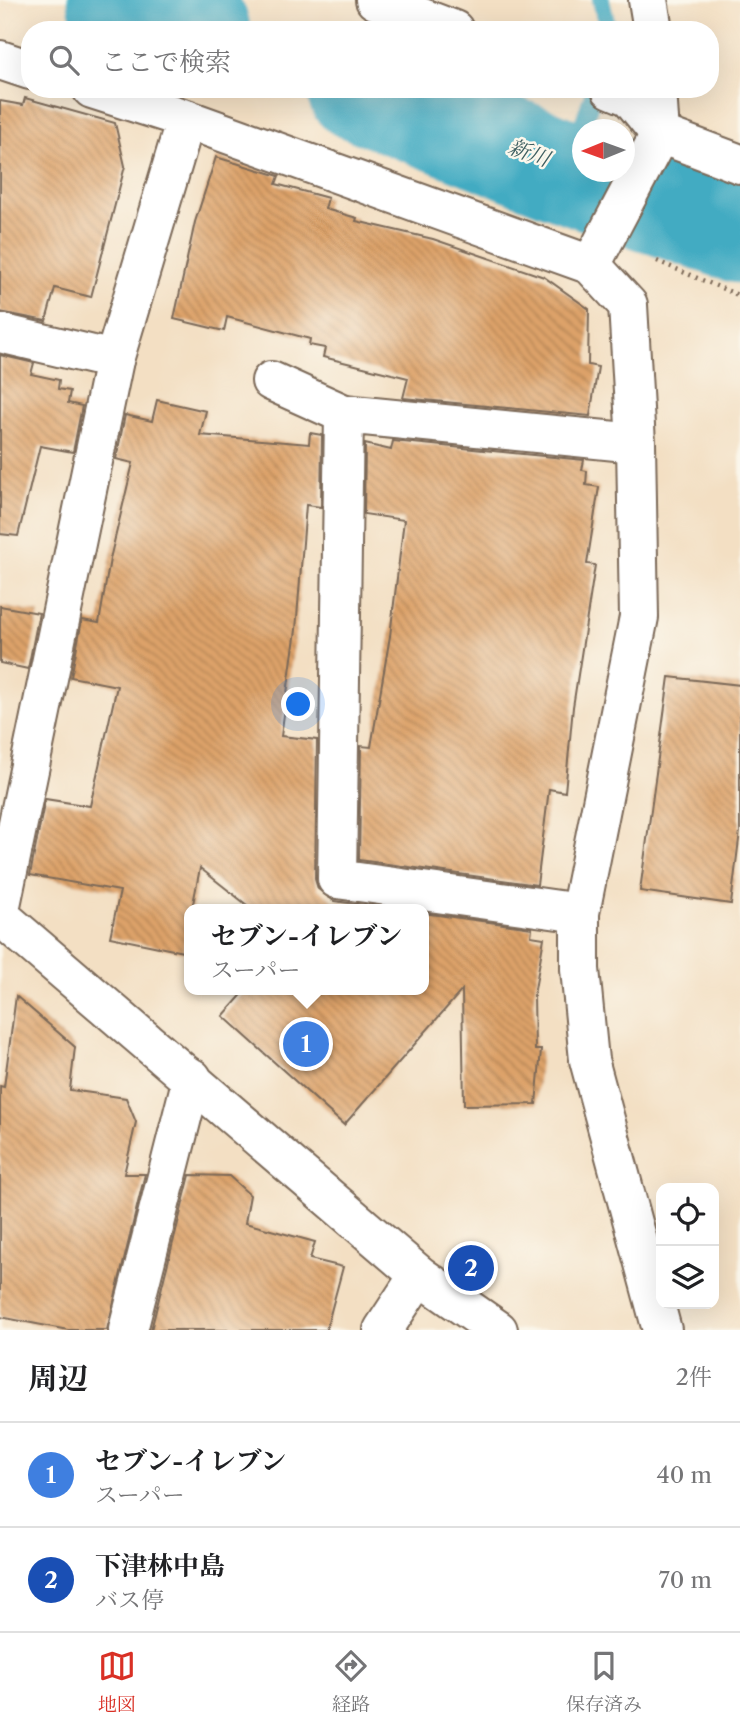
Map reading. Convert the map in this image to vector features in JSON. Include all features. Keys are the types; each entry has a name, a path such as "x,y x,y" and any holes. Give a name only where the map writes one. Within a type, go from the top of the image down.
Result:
{"street":[{"path":"375,0 430,21"},
{"path":"648,0 652,21"},
{"path":"0,60 21,67"},
{"path":"121,98 601,249 628,305 636,443 639,617 580,913 580,968 589,1060 662,1330"},
{"path":"601,249 655,145 635,98"},
{"path":"0,910 114,360 186,118"},
{"path":"655,145 740,164"},
{"path":"0,333 114,360"},
{"path":"271,381 344,414 636,443"},
{"path":"344,414 337,879 580,913"},
{"path":"0,916 419,1275 498,1330"},
{"path":"128,1330 192,1078"},
{"path":"383,1330 419,1275"}],"path":[{"path":"601,249 662,262 740,296"}],"building":[{"path":"25,98 115,123 125,166 91,297 55,288 46,321 0,312 0,101 23,105"},
{"path":"216,157 279,176 276,184 328,198 325,209 357,218 356,221 433,239 544,277 589,309 588,365 598,367 590,416 403,398 408,378 323,357 325,348 309,345 310,339 227,317 224,331 174,319 195,222"},
{"path":"0,355 34,363 31,374 59,380 58,389 70,391 68,403 82,406 73,452 40,446 18,536 0,534"},
{"path":"157,400 206,411 200,435 309,444 310,433 322,435 321,507 306,505 296,630 281,736 317,740 315,879 318,889 334,901 357,904 246,904 200,868 193,904 184,904 183,952 110,937 120,891 30,875 45,799 90,806 117,686 71,677 82,620 99,623 110,559 133,463 116,459 125,415 152,421"},
{"path":"393,441 584,460 582,470 587,471 586,485 599,487 587,564 595,565 573,707 565,792 549,789 537,885 359,860 361,746 371,747 390,636 404,520 364,514 365,444 391,450"},
{"path":"0,606 39,613 28,669 0,663"},
{"path":"669,677 740,685 740,831 731,904 640,891"},
{"path":"429,914 532,928 531,936 544,938 534,995 535,1050 541,1050 536,1104 464,1105 462,990 344,1125 223,1016 242,995 429,995"},
{"path":"16,996 75,1047 70,1090 126,1098 136,1122 124,1174 145,1174 107,1330 68,1330 0,1317 0,1086 4,1087"},
{"path":"190,1175 229,1176 250,1195 245,1223 315,1242 310,1259 343,1267 326,1330 151,1330"}],"waterway":[{"name":"新川","path":"119,0 175,21"},
{"path":"601,0 606,21"},
{"name":"新川","path":"381,98 573,173 740,232"},
{"path":"562,169 582,127 592,98"}],"place":[{"name":"セブン-イレブン","path":"306,1044"},
{"name":"下津林中島","path":"471,1268"}]}
